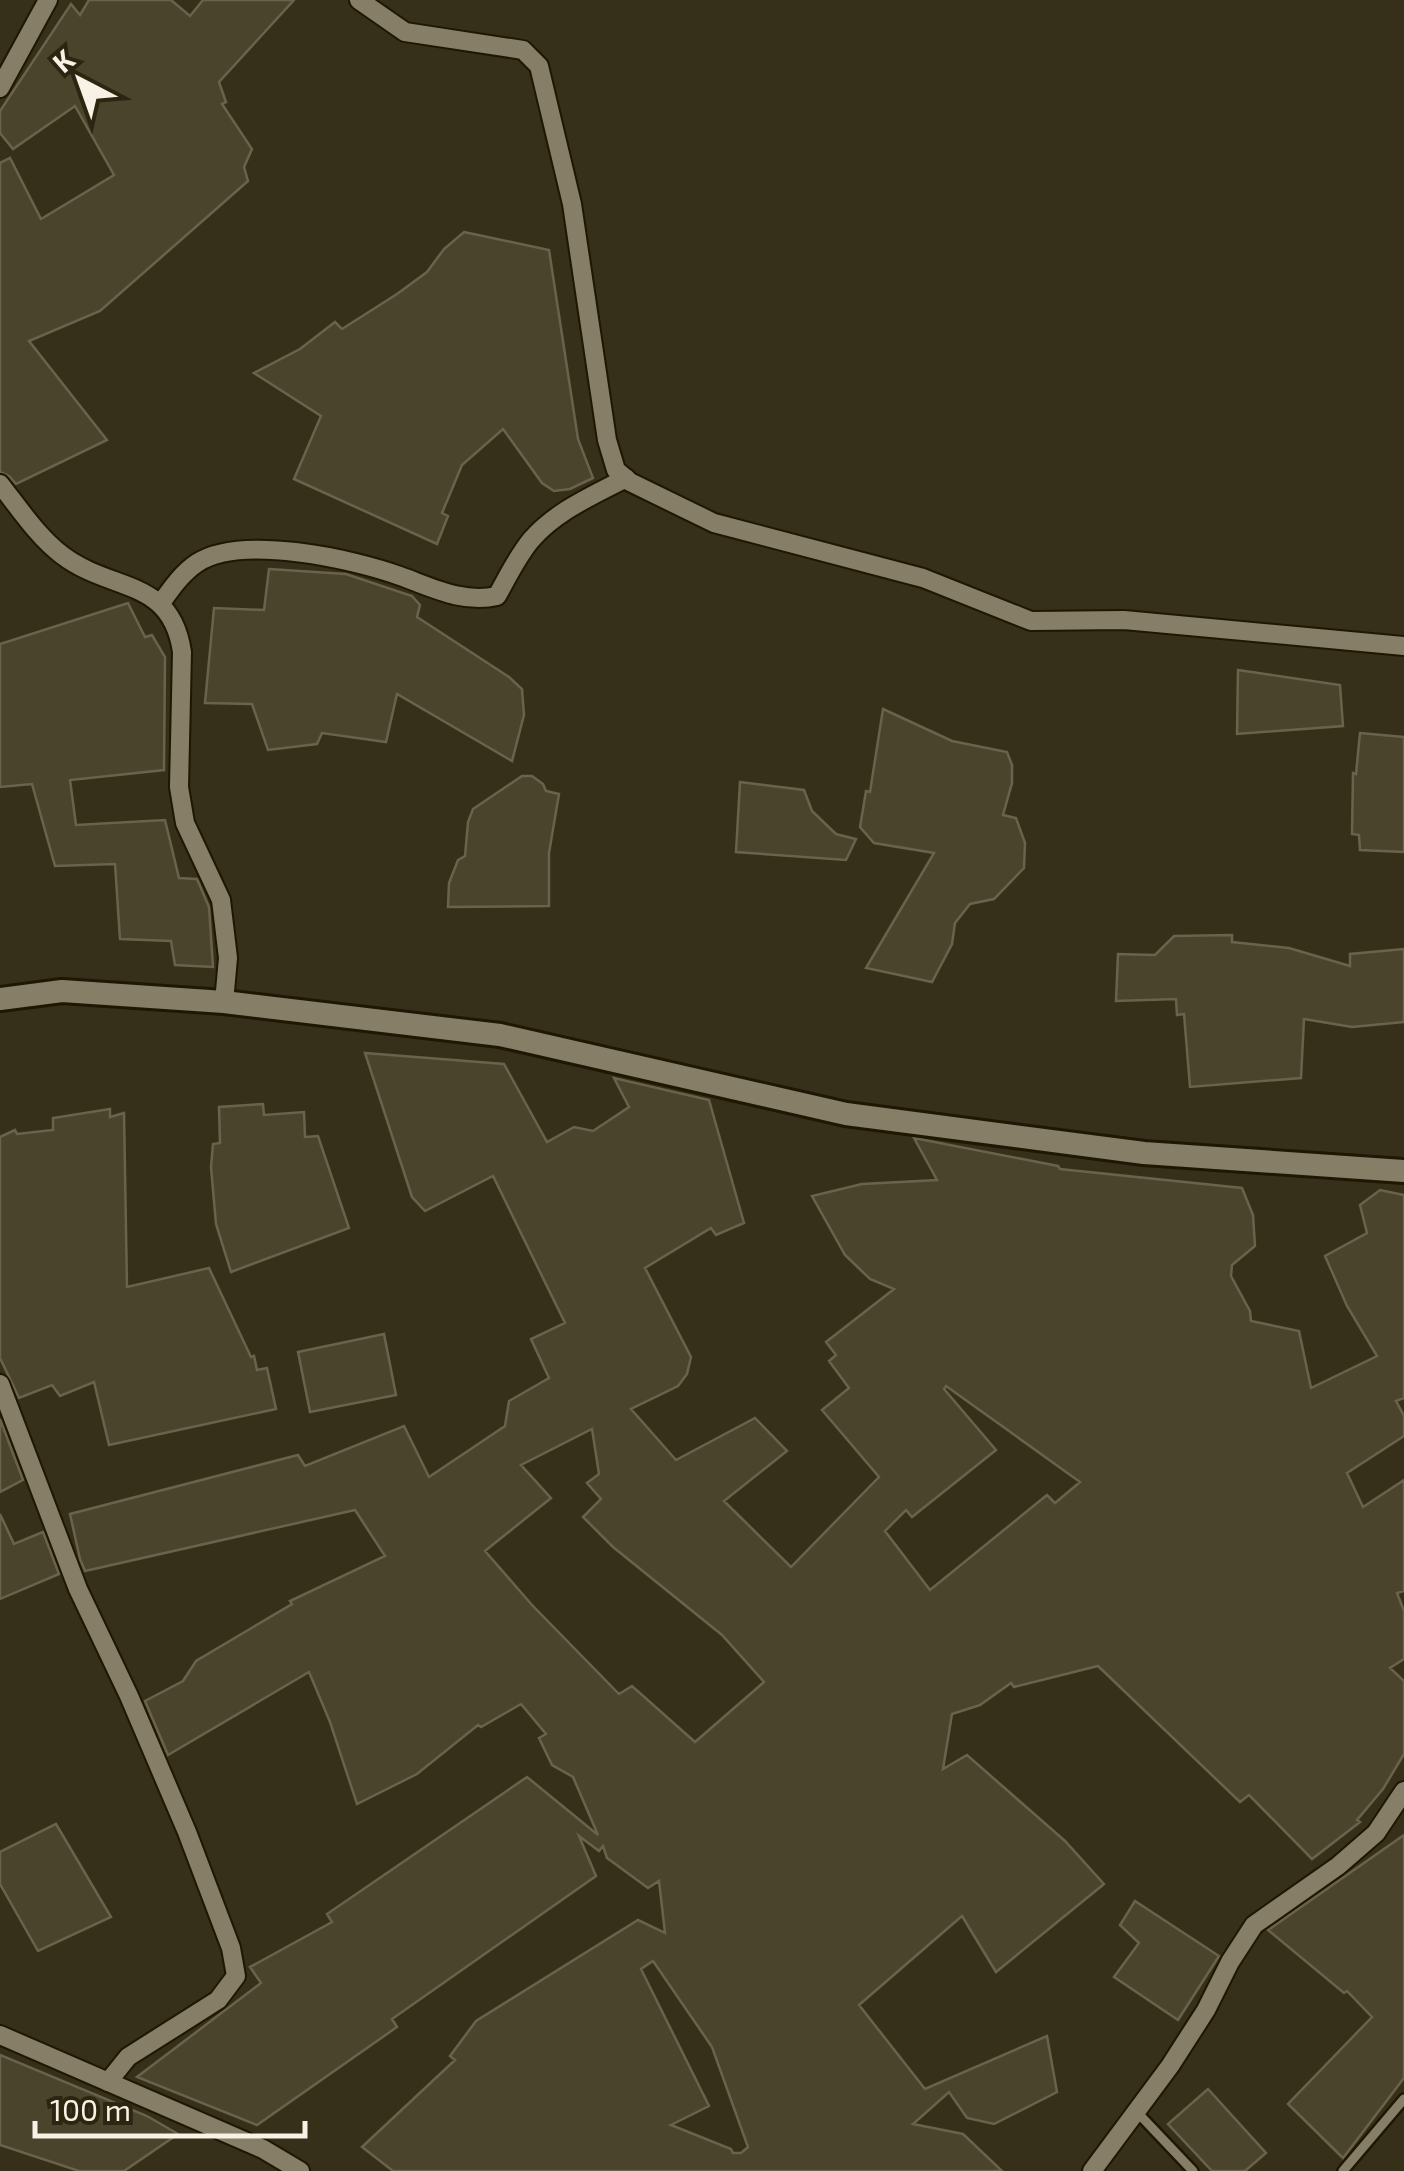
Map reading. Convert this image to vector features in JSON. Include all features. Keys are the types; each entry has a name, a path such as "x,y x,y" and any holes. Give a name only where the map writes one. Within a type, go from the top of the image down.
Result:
{"street":[{"path":"0,88 48,0"},
{"path":"360,0 405,32 523,50 539,66 572,204 607,440 616,470 626,478 714,523 923,578 1032,622 1124,620 1404,646"},
{"path":"160,603 198,561 230,550 317,553 448,594 480,600 497,596 528,543 546,525 569,508 626,478"},
{"path":"0,484 62,556 117,584 154,596 169,611 181,642 179,786 185,823 220,900 228,958 224,1002"},
{"path":"0,999 62,991 224,1002 500,1034 846,1114 1144,1153 1404,1172"},
{"path":"0,1384 78,1589 187,1832 231,1948 236,1976 218,2000 128,2056 108,2082"},
{"path":"1092,2171 1206,2010 1254,1926 1338,1866 1376,1833 1404,1791"},
{"path":"0,2035 263,2149 300,2171"}],"lane":[{"path":"1343,2171 1404,2100"},
{"path":"1136,2111 1193,2171"}],"building":[{"path":"89,0 171,0 190,16 203,0 294,0 219,82 226,102 222,104 252,149 244,167 248,181 100,311 29,341 107,440 16,484 0,472 0,163 10,158 41,219 114,175 75,106 13,149 0,133 0,111 71,4 80,15"},
{"path":"464,232 549,250 578,439 593,478 570,489 554,491 542,483 503,429 462,465 442,513 448,516 437,544 294,479 321,416 254,373 300,349 335,322 342,329 397,294 427,272 444,249"},
{"path":"269,569 346,574 412,596 420,605 417,617 522,689 524,715 512,761 397,694 386,742 322,733 317,744 268,750 252,704 205,703 214,608 264,610"},
{"path":"128,603 145,637 152,635 165,657 164,770 70,780 76,825 165,820 179,878 197,879 209,907 213,967 175,965 171,941 120,939 115,864 55,866 32,784 0,787 0,644"},
{"path":"1238,670 1340,685 1343,726 1237,734"},
{"path":"883,709 952,741 1007,752 1012,765 1012,783 1003,815 1016,818 1025,843 1024,868 994,899 970,904 955,923 952,944 932,982 866,968 934,853 874,843 860,827 866,791 870,792"},
{"path":"1360,733 1404,737 1404,852 1360,850 1359,835 1352,834 1353,773 1356,774"},
{"path":"522,776 532,776 546,791 559,794 549,853 549,906 448,907 449,883 458,860 465,856 473,809"},
{"path":"740,782 804,790 812,811 836,834 856,839 846,860 736,852"},
{"path":"1232,935 1232,942 1289,948 1350,966 1350,954 1404,949 1404,1022 1352,1027 1304,1019 1301,1078 1190,1087 1184,1014 1177,1015 1176,999 1116,1001 1118,954 1155,955 1174,936"},
{"path":"365,1053 504,1064 547,1142 574,1127 593,1131 629,1107 614,1078 709,1100 744,1223 716,1235 711,1228 645,1268 691,1357 687,1374 678,1386 631,1409 676,1460 755,1418 787,1451 724,1501 791,1567 879,1477 822,1410 849,1388 829,1361 836,1355 826,1342 894,1289 870,1279 845,1255 812,1196 862,1184 937,1180 914,1138 1060,1169 1242,1188 1253,1215 1255,1246 1232,1265 1231,1276 1250,1311 1251,1321 1299,1331 1311,1388 1377,1356 1347,1306 1325,1256 1367,1233 1360,1205 1380,1190 1404,1195 1404,1398 1396,1401 1404,1416 1404,1436 1347,1473 1363,1507 1404,1480 1404,1591 1397,1593 1404,1611 1404,1659 1390,1668 1404,1681 1404,1754 1383,1789 1357,1820 1360,1822 1312,1859 1249,1795 1240,1802 1098,1666 1014,1687 1011,1683 980,1705 952,1714 943,1769 967,1755 1065,1841 1104,1884 996,1972 962,1916 859,2005 925,2089 1047,2036 1057,2092 994,2124 967,2118 949,2092 913,2124 963,2134 1002,2171 393,2171 362,2147 455,2060 450,2056 476,2021 638,1920 665,1933 659,1881 648,1888 607,1858 603,1846 599,1851 579,1836 596,1876 392,2019 397,2027 257,2125 137,2077 261,1983 250,1967 332,1922 327,1914 527,1777 598,1835 573,1777 552,1765 539,1738 546,1734 521,1704 481,1727 478,1725 417,1774 357,1804 309,1672 168,1755 145,1701 183,1681 196,1661 292,1604 290,1601 385,1556 355,1510 85,1571 80,1559 70,1514 298,1455 305,1466 404,1426 429,1477 505,1426 509,1401 549,1378 531,1339 565,1323 493,1176 425,1211 412,1197","holes":["946,1386 1080,1482 1055,1503 1047,1495 930,1590 885,1531 906,1510 912,1517 996,1450 944,1389","592,1429 599,1474 587,1483 601,1499 583,1517 613,1547 722,1635 764,1682 695,1742 632,1686 619,1694 485,1551 551,1498 521,1465","653,1961 712,2047 748,2147 741,2153 671,2125 709,2106 641,1969"]},
{"path":"263,1104 264,1115 304,1112 305,1137 318,1136 349,1228 231,1272 216,1224 211,1167 213,1144 220,1143 219,1107"},
{"path":"110,1109 110,1117 124,1113 127,1287 209,1268 251,1357 254,1356 257,1370 267,1368 276,1409 109,1445 94,1382 60,1396 52,1385 19,1398 0,1358 0,1137 15,1130 17,1134 53,1130 53,1118"},
{"path":"384,1334 396,1395 310,1412 298,1352"},
{"path":"0,1419 23,1480 0,1492"},
{"path":"0,1514 14,1544 43,1532 59,1574 0,1599"},
{"path":"56,1824 111,1917 38,1951 0,1884 0,1852"},
{"path":"1404,1835 1404,2078 1343,2158 1288,2104 1372,2017 1347,1991 1344,1993 1268,1930"},
{"path":"1135,1901 1219,1956 1178,2020 1114,1977 1139,1943 1120,1925"},
{"path":"0,2055 147,2116 178,2134 124,2171 79,2171 0,2145"},
{"path":"1208,2089 1266,2153 1245,2171 1212,2171 1168,2124"}]}
